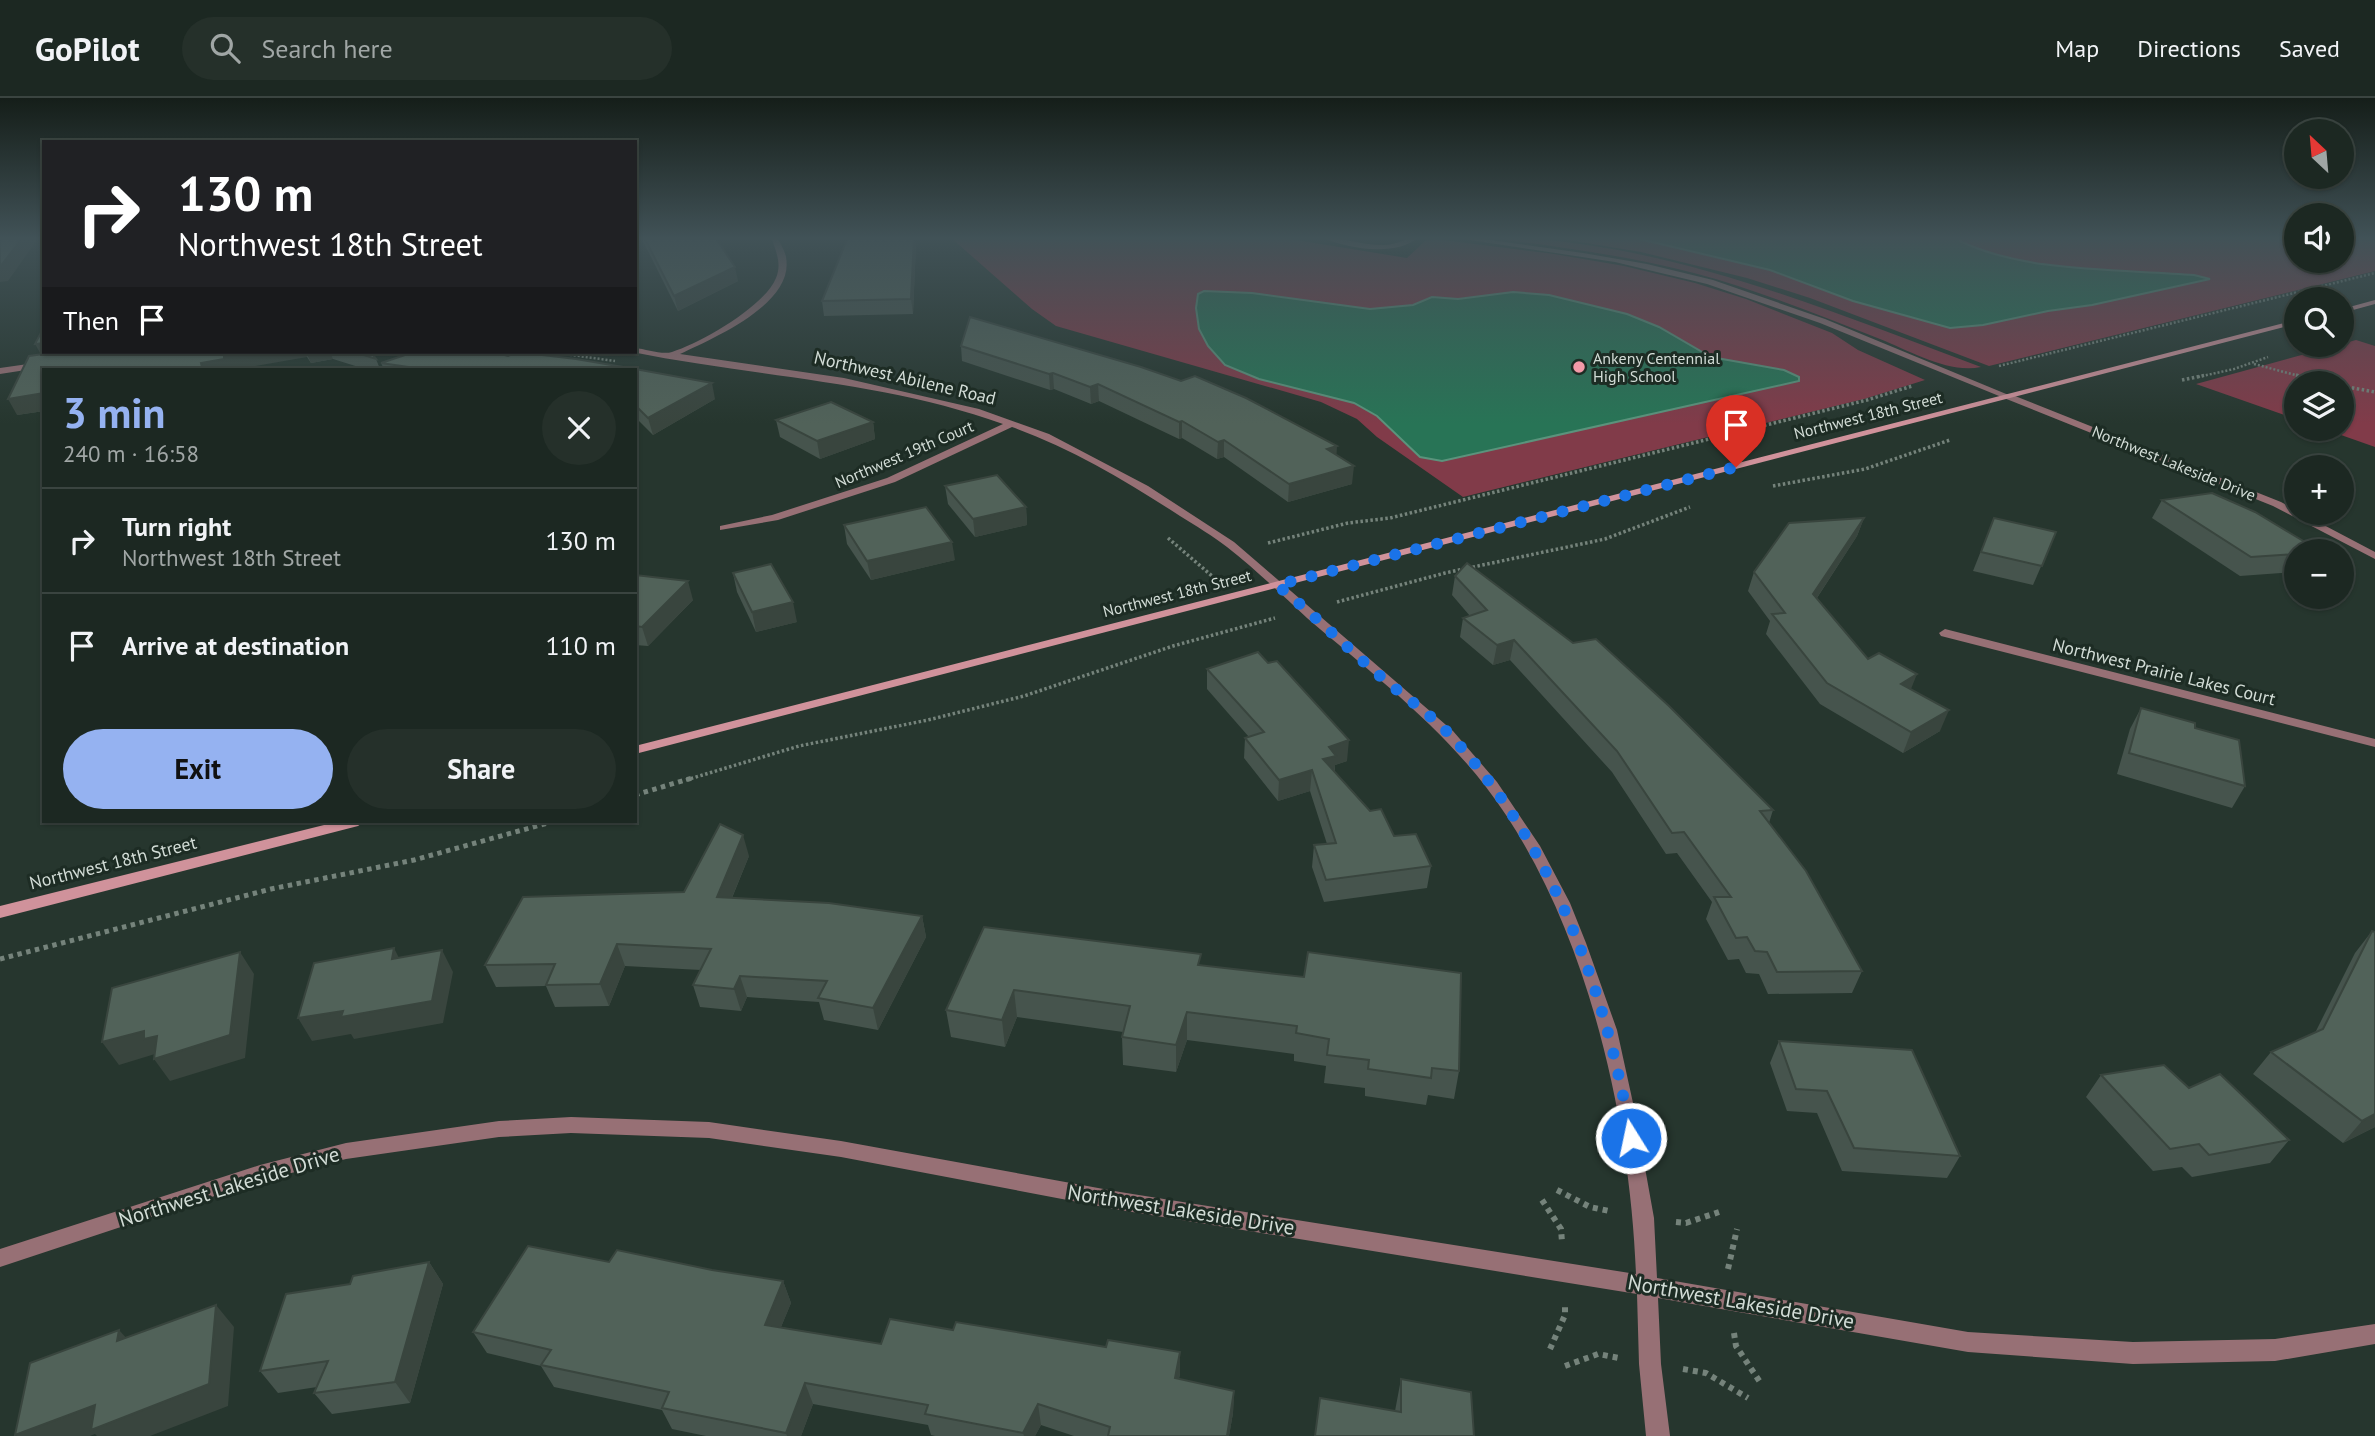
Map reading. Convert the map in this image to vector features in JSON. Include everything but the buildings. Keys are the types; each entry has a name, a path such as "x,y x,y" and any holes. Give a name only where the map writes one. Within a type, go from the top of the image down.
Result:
{"main road":[{"path":"2354,308 2375,302"},
{"name":"Northwest 18th Street","path":"637,749 2284,325"},
{"name":"Northwest 18th Street","path":"0,912 350,823"}],"street":[{"path":"672,355 741,321 766,299"},
{"name":"Northwest Lakeside Drive","path":"1760,299 2277,504 2375,556"},
{"name":"Northwest Abilene Road","path":"637,350 845,381 939,402 1013,423 1088,456 1144,488 1237,551 1426,713 1470,759 1492,785 1535,850 1562,903 1586,963 1608,1030 1626,1112 1644,1218 1649,1287 1650,1364 1658,1436"},
{"path":"0,371 56,363"},
{"name":"Northwest 19th Court","path":"724,528 774,518 879,484 1013,423"},
{"name":"Northwest Prairie Lakes Court","path":"1945,633 2375,743"},
{"name":"Northwest Lakeside Drive","path":"0,1258 260,1173 346,1151 473,1132 571,1125 709,1130 841,1149 1120,1201 1968,1342 2133,1353 2275,1350 2375,1334"}],"path":[{"path":"1196,561 1348,523 1403,514 2268,299"},
{"path":"2177,381 2254,363 2276,355"},
{"path":"2254,363 2284,371"},
{"path":"2354,388 2375,392"},
{"path":"1766,487 1865,469 1955,438"},
{"path":"637,794 799,746 928,720 1024,696 1173,646 1446,573 1547,554 1605,539 1698,505"},
{"path":"0,959 233,898 414,860 548,823"}],"shaded area":[{"path":"1021,299 1747,299 1832,333 1858,350 1925,380 1864,399 1463,497 1377,437 1357,419 1321,402 1056,326"},
{"path":"1197,299 1299,299 1370,309 1413,305 1426,299 1567,299 1627,314 1659,327 1711,357 1784,370 1799,377 1799,381 1442,461 1420,457 1377,416 1354,403 1259,379 1225,365 1208,346 1199,329"},
{"path":"1778,299 1799,300 1981,367 1956,367 1930,360"},
{"path":"1814,299 2259,299 1989,366"},
{"path":"1849,299 2117,299 1983,325 1950,328"},
{"path":"2354,341 2375,346 2375,447 2354,440 2354,371 2284,371 2284,415 2196,384 2294,357 2354,357"}],"place":[{"name":"Ankeny Centennial High School","path":"1579,367"}],"route":[{"path":"1631,1138 1608,1030 1586,963 1562,903 1535,850 1492,785 1448,734 1277,585 1736,467"}]}
